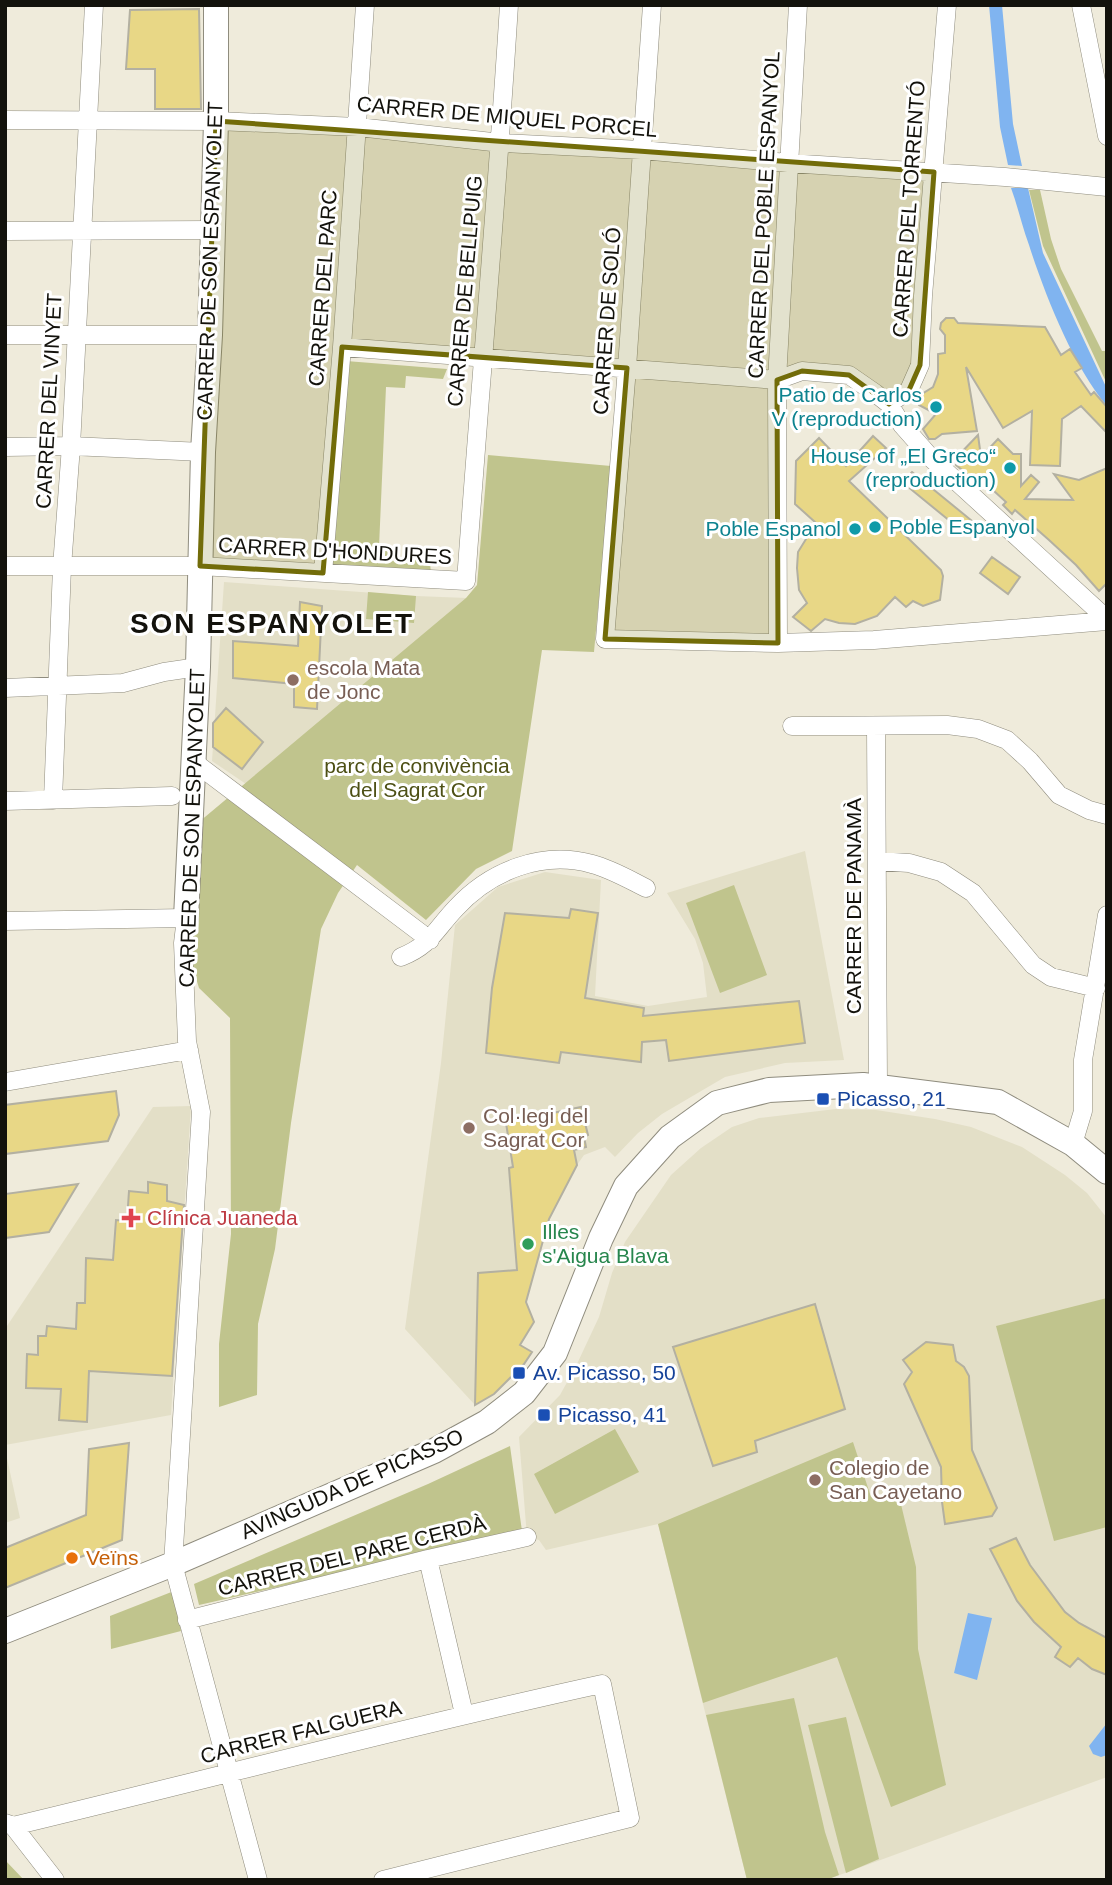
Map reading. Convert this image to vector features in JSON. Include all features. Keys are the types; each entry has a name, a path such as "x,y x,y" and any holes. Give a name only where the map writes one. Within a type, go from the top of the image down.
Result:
{"street":[{"name":"CARRER DEL VINYET","path":"53,800 62,567 71,446 94,5"},
{"name":"CARRER DE SON ESPANYOLET","path":"216,5 216,121 210,335 203,452 194,762 183,943 187,1041 201,1112 173,1564 258,1880"},
{"name":"CARRER DEL PARC","path":"323,573 342,346 365,5"},
{"name":"CARRER DE BELLPUIG","path":"466,580 501,143 509,5"},
{"name":"CARRER DE SOLÓ","path":"652,5 605,639 778,643"},
{"name":"CARRER DEL POBLE ESPANYOL","path":"778,643 777,380 798,5"},
{"name":"CARRER DEL TORRENTÓ","path":"889,404 909,390 920,365 923,296 947,5"},
{"path":"1081,5 1107,136"},
{"path":"1090,49 1107,41"},
{"name":"CARRER DE MIQUEL PORCEL","path":"5,120 216,121 358,127 501,143 641,150 1107,187"},
{"path":"5,231 211,230"},
{"path":"5,335 210,335"},
{"name":"CARRER DEL POBLE ESPANYOL","path":"342,346 777,380 802,372 849,375 889,404 902,425 932,459 1107,620"},
{"path":"5,447 71,446 203,452"},
{"name":"CARRER D'HONDURES","path":"5,566 200,566 466,580"},
{"path":"778,643 874,639 1107,620"},
{"path":"5,688 123,683 198,667"},
{"path":"792,726 947,725 978,729 1007,740 1030,761 1059,795 1089,810 1107,815"},
{"name":"CARRER DE PANAMÀ","path":"876,726 878,1087"},
{"path":"194,762 430,940"},
{"path":"5,801 172,796"},
{"path":"401,957 430,940 456,907 477,887 512,869 534,862 551,859 590,863 646,888"},
{"path":"877,862 909,863 942,872 973,893 1033,965 1051,977 1096,988"},
{"path":"1073,1144 1083,1111 1083,1060 1107,915"},
{"path":"5,921 186,918"},
{"path":"5,1082 189,1050"},
{"name":"AVINGUDA DE PICASSO","path":"5,1631 173,1564 434,1451 487,1422 524,1393 555,1353 601,1238 626,1186 670,1137 717,1103 769,1090 863,1084 998,1102 1073,1144 1107,1172"},
{"name":"CARRER DEL PARE CERDÀ","path":"187,1620 428,1559 527,1537"},
{"path":"428,1559 464,1714"},
{"name":"CARRER FALGUERA","path":"9,1824 229,1774 464,1714 602,1684 630,1818 383,1880"},
{"path":"9,1824 55,1880"}],"highlighted area":[{"path":"216,121 934,172 920,365 909,390 889,404 849,375 802,371 777,380 778,643 605,639 627,368 342,347 323,573 200,566"}],"shaded area":[{"name":"escola Mata de Jonc","path":"224,582 467,598 246,784 212,761"},
{"name":"Col·legi del Sagrat Cor","path":"805,851 844,1060 785,1063 725,1077 662,1114 638,1133 615,1157 605,1147 584,1155 577,1165 574,1150 588,1135 581,1108 507,1123 513,1167 509,1169 517,1270 478,1273 475,1405 405,1329 441,1063 455,925 498,887 545,872 601,880 595,996 648,1006 707,997 703,963 695,939 667,893"},
{"name":"Clínica Juaneda","path":"191,1106 171,1415 5,1445 5,1329 153,1107"},
{"name":"Colegio de San Cayetano","path":"836,1109 876,1110 935,1119 971,1127 1022,1147 1087,1193 1107,1218 1107,1777 826,1880 747,1880 658,1524 546,1550 539,1540 527,1537 519,1437 560,1395 599,1317 612,1273 625,1242 671,1175 701,1148 732,1127 759,1118"},
{"path":"5,1449 20,1518 5,1523"}],"green space":[{"path":"1029,190 1040,190 1061,269 1102,351 1107,351 1107,384 1043,246"},
{"path":"346,361 447,369 443,379 406,376 405,388 386,387 379,547 393,548 393,558 430,561 431,575 328,569"},
{"name":"parc de convivència del Sagrat Cor","path":"488,455 611,466 594,652 542,650 512,851 476,869 426,920 357,865 338,893 321,929 275,1249 258,1324 257,1395 219,1407 219,1344 231,1234 230,1018 199,988 191,962 199,822 466,598 477,585"},
{"path":"368,592 416,596 414,623 366,619"},
{"path":"734,885 767,975 720,993 686,903"},
{"path":"1107,1298 1107,1527 1054,1541 996,1326"},
{"path":"615,1429 639,1472 555,1514 534,1474"},
{"path":"853,1442 871,1497 899,1496 916,1567 918,1649 946,1785 891,1807 837,1657 703,1703 658,1524"},
{"path":"510,1446 522,1531 199,1605 194,1584"},
{"path":"174,1591 181,1631 111,1649 110,1616"},
{"path":"794,1698 825,1832 839,1875 826,1880 747,1880 706,1715"},
{"path":"846,1717 879,1859 846,1873 808,1725"},
{"path":"5,1860 24,1880 5,1880"}],"water":[{"path":"989,5 1002,5 1013,124 1022,166 1008,165 1000,127"},
{"path":"1011,188 1028,188 1043,253 1107,389 1107,406 1083,371 1061,329 1036,265"},
{"path":"968,1613 992,1618 977,1680 954,1673"},
{"path":"1107,1723 1107,1755 1101,1757 1093,1754 1089,1746"}],"building":[{"path":"199,9 201,109 155,109 155,69 126,69 130,10"},
{"path":"946,318 954,318 958,323 1045,327 1061,355 1070,349 1082,368 1075,372 1091,395 1094,392 1107,407 1107,433 1081,406 1062,419 1060,466 1030,465 1032,411 1003,428 966,367 977,431 942,434 935,439 929,439 923,429 936,414 919,405 917,397 933,387 938,374 938,354 945,353 945,335 940,329"},
{"path":"978,435 981,457 998,439 1013,454 1021,454 1021,486 1031,475 1039,482 1025,499 1073,500 1054,474 1079,480 1107,468 1107,583 1099,591 1049,540 1015,510 1012,514 1003,505 1006,502 982,480 979,484 956,465 956,458"},
{"name":"Poble Espanol","path":"873,436 886,448 849,481 941,570 943,576 940,600 923,606 913,601 906,607 895,597 877,616 855,624 825,619 811,631 793,617 807,603 799,590 798,552 816,523 795,504 796,461 819,438 846,466"},
{"path":"912,472 977,525 967,535 902,482"},
{"path":"992,557 1020,577 1008,594 980,573"},
{"path":"300,602 322,606 317,709 294,707 294,684 233,678 233,641 298,646"},
{"path":"226,708 263,742 242,769 213,747 213,723"},
{"path":"571,909 598,913 585,998 644,1008 643,1016 799,1001 805,1043 669,1061 666,1040 642,1042 641,1062 561,1052 559,1063 486,1053 492,988 505,913 569,918"},
{"path":"116,1091 119,1115 108,1141 5,1154 5,1105"},
{"name":"Illes s'Aigua Blava","path":"581,1107 588,1135 584,1137 586,1147 574,1150 577,1165 549,1219 526,1302 534,1322 520,1345 532,1352 524,1364 494,1394 475,1405 478,1273 517,1270 509,1168 513,1167 506,1123"},
{"path":"148,1182 167,1185 167,1201 184,1205 172,1376 89,1371 87,1422 59,1420 61,1389 26,1388 27,1354 38,1355 38,1336 46,1336 47,1326 76,1329 77,1303 85,1303 86,1258 113,1260 116,1220 127,1221 129,1191 148,1193"},
{"path":"78,1184 49,1232 5,1238 5,1194"},
{"path":"815,1304 845,1409 755,1441 757,1452 713,1466 673,1347"},
{"path":"926,1342 953,1345 956,1361 964,1367 969,1376 972,1450 997,1508 992,1516 945,1524 941,1467 904,1384 912,1372 903,1360"},
{"path":"129,1443 122,1540 5,1588 5,1548 86,1515 89,1449"},
{"path":"1016,1538 1030,1565 1065,1612 1107,1638 1107,1675 1092,1669 1078,1658 1070,1667 1055,1657 1061,1647 1034,1622 1017,1601 990,1549"}],"place":[{"name":"Patio de Carlos V (reproduction)","path":"936,407"},
{"name":"House of „El Greco“ (reproduction)","path":"1010,468"},
{"name":"Poble Espanyol","path":"875,527"},
{"name":"Poble Espanol","path":"855,529"},
{"name":"escola Mata de Jonc","path":"293,680"},
{"name":"Picasso, 21","path":"823,1099"},
{"name":"Col·legi del Sagrat Cor","path":"469,1128"},
{"name":"Clínica Juaneda","path":"131,1218"},
{"name":"Illes s'Aigua Blava","path":"528,1244"},
{"name":"Av. Picasso, 50","path":"519,1373"},
{"name":"Picasso, 41","path":"544,1415"},
{"name":"Colegio de San Cayetano","path":"815,1480"},
{"name":"Veïns","path":"72,1558"}],"district":[{"name":"SON ESPANYOLET","path":"272,623"}]}
